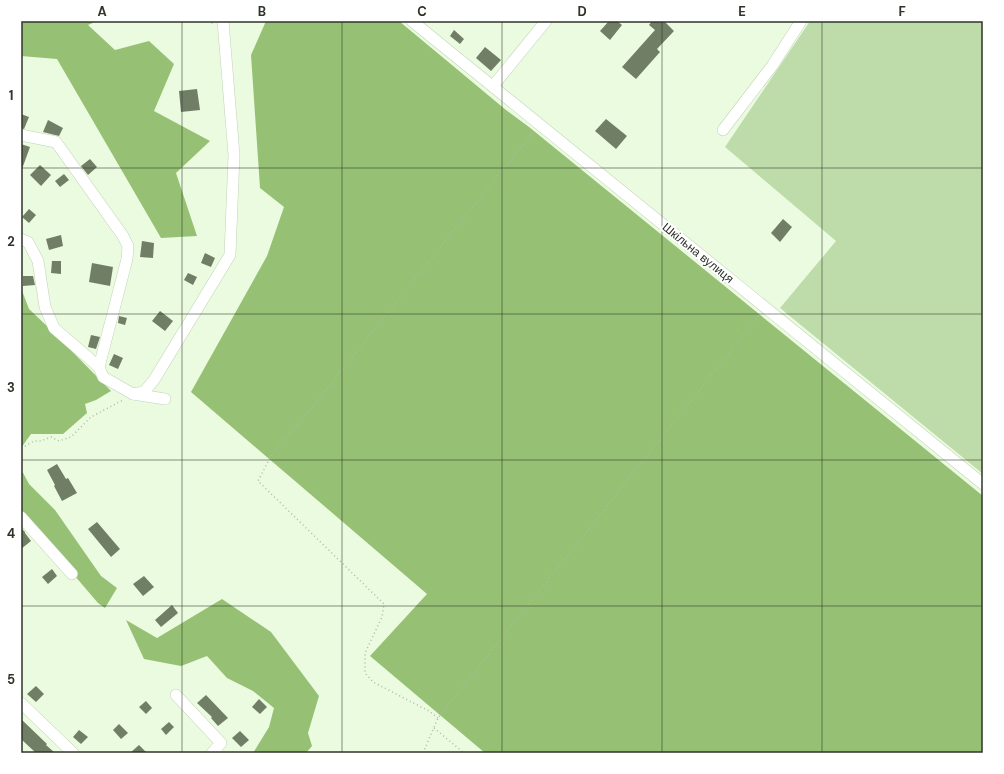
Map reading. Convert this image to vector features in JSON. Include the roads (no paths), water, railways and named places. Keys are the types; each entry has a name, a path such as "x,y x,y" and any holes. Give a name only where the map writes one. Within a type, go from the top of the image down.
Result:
{"street":[{"path":"133,394 144,392 154,380 230,255 234,155 223,21"},
{"name":"Шкільна вулиця","path":"412,21 983,484"},
{"path":"493,86 546,21"},
{"path":"723,130 772,66 801,21"},
{"path":"21,135 56,142 123,236 128,246 127,259 99,367"},
{"path":"21,238 28,242 38,261 45,307 54,328 99,367 103,377 133,394 165,399"},
{"path":"21,517 72,574"},
{"path":"176,695 221,743 212,753"},
{"path":"21,704 73,753"}]}
